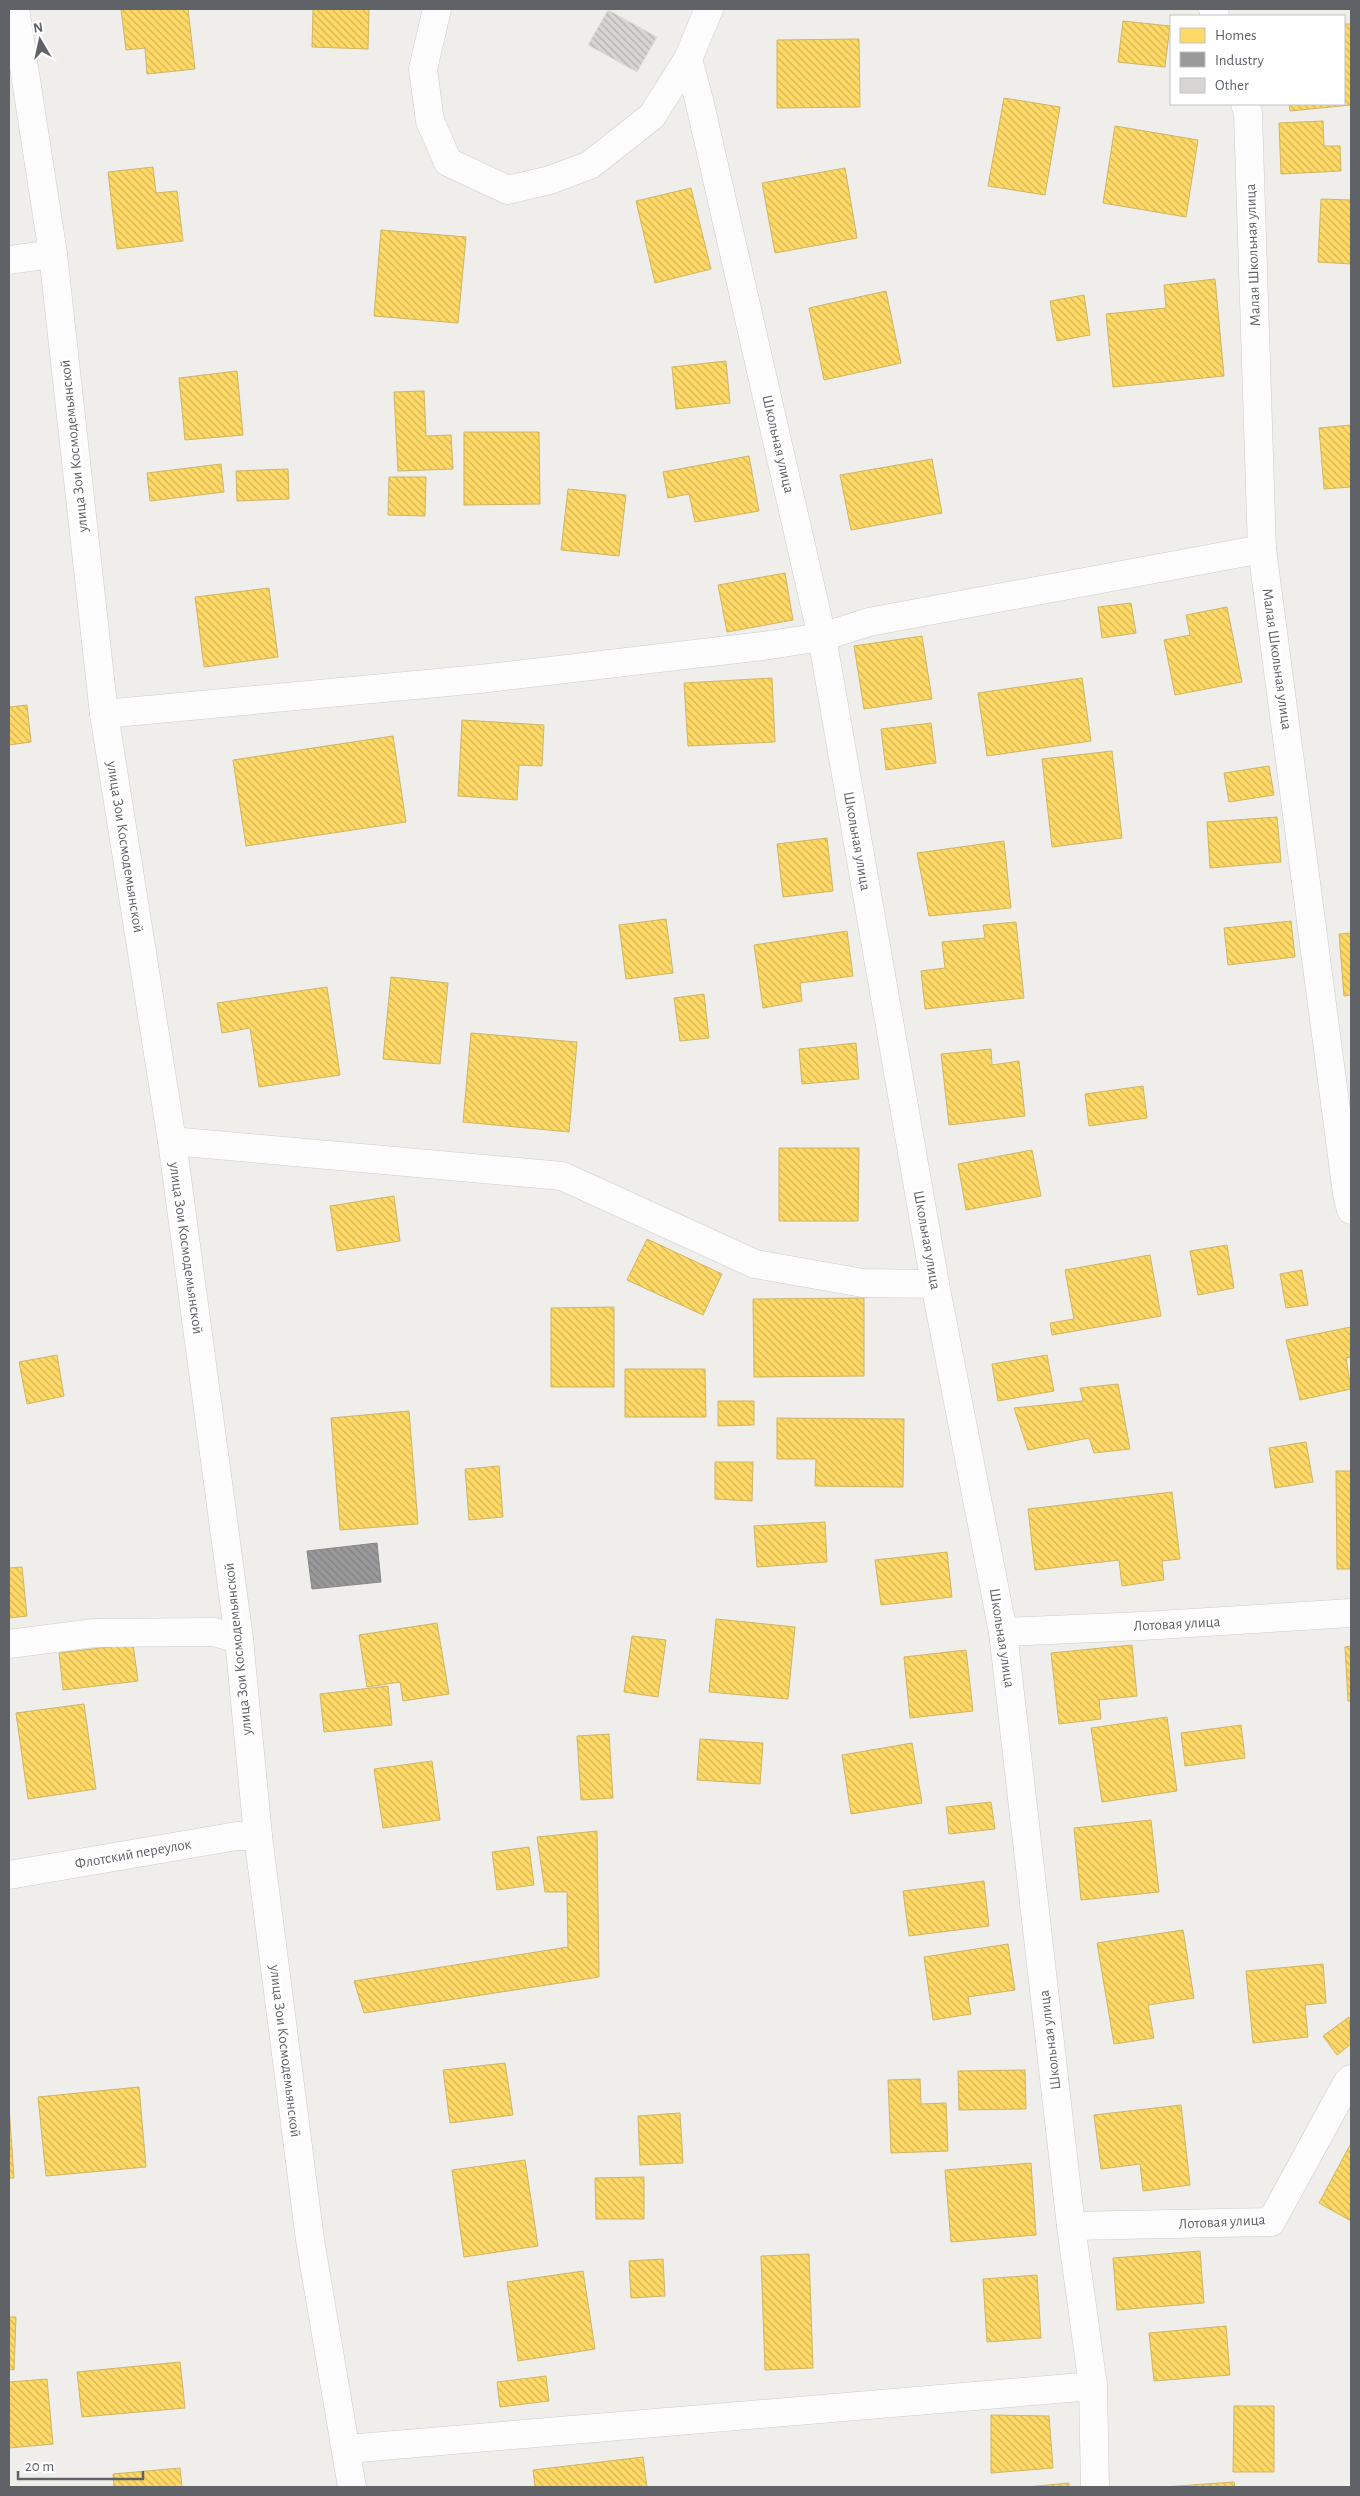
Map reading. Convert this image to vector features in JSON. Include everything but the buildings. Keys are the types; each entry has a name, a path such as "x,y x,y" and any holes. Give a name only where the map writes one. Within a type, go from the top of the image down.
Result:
{"street":[{"name":"улица Зои Космодемьянской","path":"15,9 53,254 104,714 172,1141 239,1639 258,1836 310,2240 352,2487"},
{"path":"437,9 423,70 430,121 448,162 508,190 550,180 590,165 652,116 688,59 709,9"},
{"name":"Школьная улица","path":"688,59 822,637 934,1284 1003,1632 1071,2226 1093,2386 1095,2487"},
{"name":"Малая Школьная улица","path":"1245,105 1248,113 1262,549 1346,1194 1351,1210"},
{"path":"9,260 53,254"},
{"path":"104,714 480,679 763,646 822,637 868,622 1262,549"},
{"path":"172,1141 562,1176 755,1264 863,1283 934,1284"},
{"name":"Лотовая улица","path":"1003,1632 1142,1626 1351,1613"},
{"path":"9,1644 94,1633 214,1632 239,1639"},
{"name":"Флотский переулок","path":"9,1876 237,1836 258,1836"},
{"name":"Лотовая улица","path":"1071,2226 1271,2222 1347,2083 1351,2080"},
{"path":"347,2449 1093,2386"}]}
